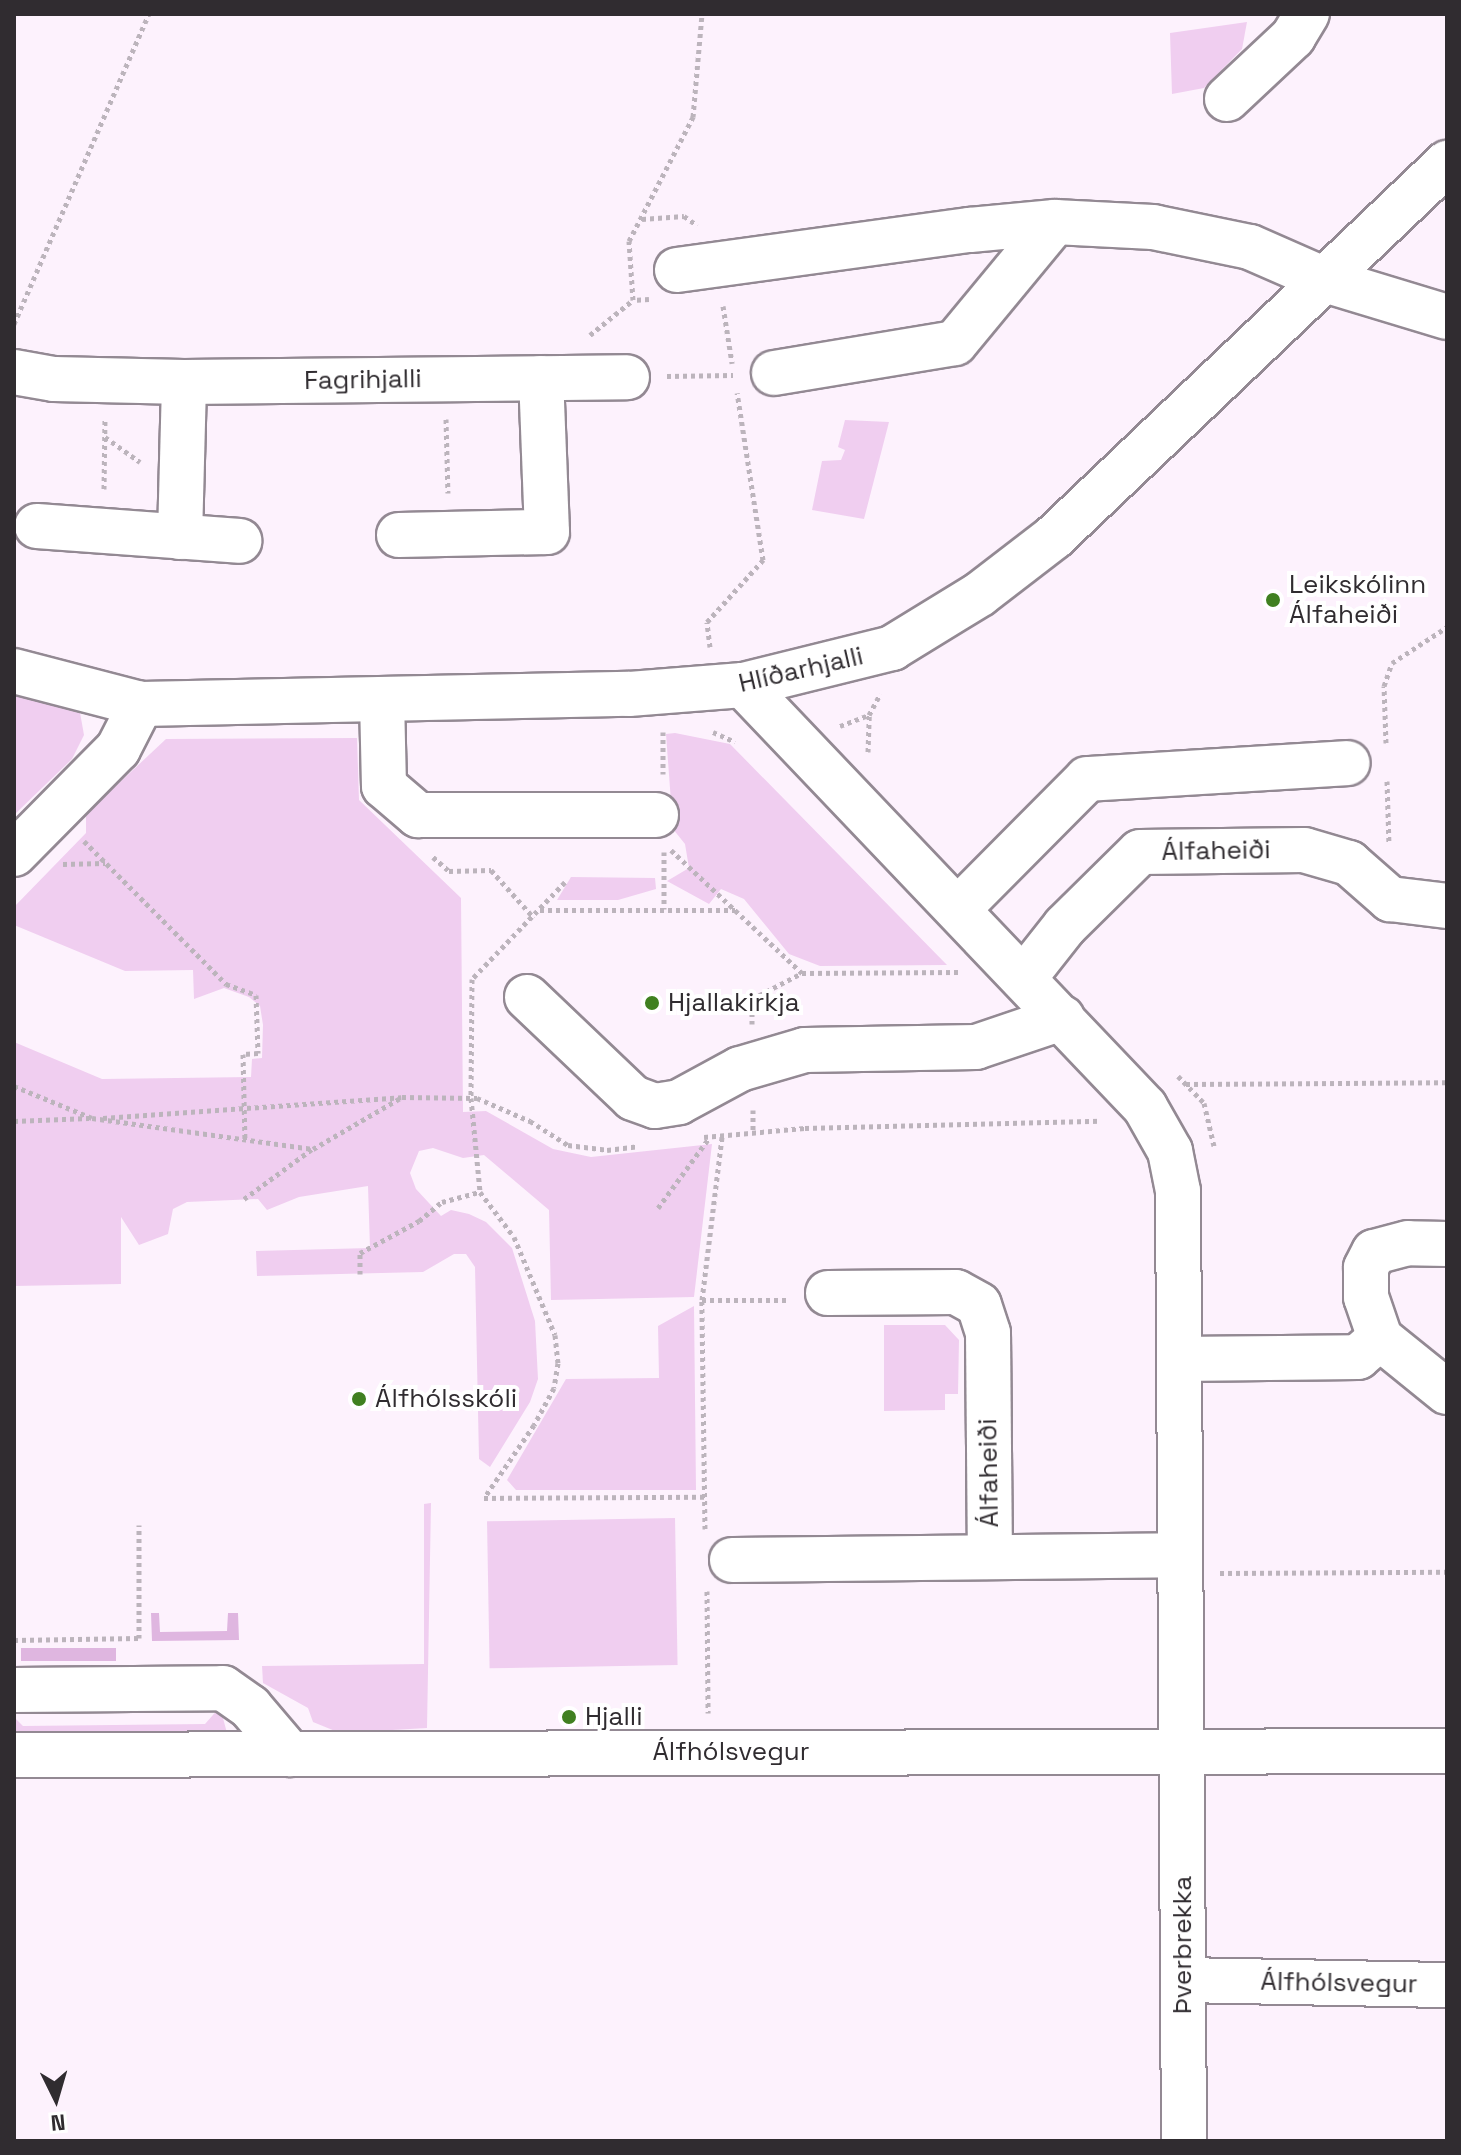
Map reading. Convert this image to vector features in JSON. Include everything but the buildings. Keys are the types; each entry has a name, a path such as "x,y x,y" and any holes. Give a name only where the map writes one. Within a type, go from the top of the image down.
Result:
{"street":[{"path":"1227,99 1293,37 1307,14"},
{"name":"Hlíðarhjalli","path":"14,671 141,704 666,693 743,685 892,648 980,594 1054,537 1447,163"},
{"path":"744,375 955,343 1055,222"},
{"path":"670,284 1055,222 1153,227 1250,247 1325,280 1447,317"},
{"name":"Fagrihjalli","path":"14,372 54,379 184,382 627,377"},
{"path":"399,535 547,532 541,378"},
{"path":"180,537 184,382"},
{"path":"37,526 239,541"},
{"path":"743,685 1145,1107 1170,1151 1178,1191 1182,1749"},
{"path":"382,699 384,786 418,815 660,829"},
{"path":"14,854 118,749 141,704"},
{"path":"958,909 1087,779 1374,763"},
{"name":"Álfaheiði","path":"1024,978 1065,926 1140,852 1304,850 1349,863 1390,899"},
{"path":"1390,899 1447,906"},
{"path":"527,997 633,1098 655,1106 679,1102 740,1069 805,1050 976,1047 1062,1018"},
{"path":"1447,1244 1408,1243 1374,1252 1366,1268 1366,1297 1380,1338 1447,1392"},
{"name":"Álfaheiði","path":"828,1293 956,1292 979,1305 988,1333 990,1557"},
{"path":"1179,1359 1358,1357 1380,1338"},
{"name":"Álfaheiði","path":"715,1559 990,1557 1180,1564"},
{"path":"14,1690 223,1688 250,1707 290,1754"},
{"name":"Álfhólsvegur","path":"14,1755 1182,1749 1447,1751"},
{"name":"Þverbrekka","path":"1182,1749 1184,2141"},
{"name":"Álfhólsvegur","path":"1183,1980 1447,1985"}],"path":[{"path":"14,324 149,14"},
{"path":"633,300 629,241 693,117 702,14"},
{"path":"610,318 633,300 670,284"},
{"path":"708,633 707,622 763,560 744,375 723,307"},
{"path":"627,377 744,375"},
{"path":"446,410 448,496"},
{"path":"104,427 104,501"},
{"path":"105,437 140,462"},
{"path":"1390,899 1374,763 1384,686 1392,663 1447,627"},
{"path":"648,727 672,727"},
{"path":"663,727 663,762"},
{"path":"699,730 725,734 744,751"},
{"path":"660,829 735,910 802,973 965,972 954,961"},
{"path":"70,846 81,835 226,984 256,995 258,1053 243,1054 245,1139"},
{"path":"425,850 449,871 491,870 534,918"},
{"path":"60,855 50,864 106,863"},
{"path":"565,882 534,918 472,979 471,1098 480,1192 514,1237 555,1335 558,1363 554,1388 534,1425 484,1498 704,1497"},
{"path":"540,910 735,910"},
{"path":"1186,1084 1447,1082"},
{"path":"14,1086 92,1118 313,1149"},
{"path":"244,1199 313,1149 402,1097"},
{"path":"14,1121 402,1097 471,1098 530,1121 568,1145 607,1150 653,1144"},
{"path":"1095,1109 1105,1121"},
{"path":"697,1138 805,1128 1113,1120"},
{"path":"708,1722 715,1559 704,1497 702,1300 722,1136"},
{"path":"658,1208 710,1137"},
{"path":"360,1274 360,1253 410,1227 442,1202 480,1192"},
{"path":"702,1300 818,1299 828,1293"},
{"path":"14,1640 139,1638 139,1525"},
{"path":"1180,1564 1447,1572"}],"shaded area":[{"path":"1247,22 1242,49 1204,88 1172,94 1170,33"},
{"path":"845,420 889,422 864,519 812,510 822,461 841,460 845,450 838,447"},
{"path":"14,691 79,707 84,735 72,759 14,815"},
{"path":"666,734 730,744 947,965 820,966 789,954 744,899 721,889 709,904 667,881 689,868 685,844 673,829"},
{"path":"357,738 359,800 461,898 463,1112 486,1111 553,1149 591,1157 712,1144 694,1297 551,1300 549,1210 484,1155 463,1158 433,1148 419,1151 410,1173 416,1189 441,1216 451,1210 469,1214 486,1222 512,1248 535,1321 538,1379 530,1402 490,1467 479,1459 475,1267 466,1254 454,1254 423,1272 257,1276 256,1251 370,1248 368,1186 299,1197 267,1210 258,1199 187,1202 173,1209 168,1234 139,1245 121,1217 121,1284 14,1286 14,1042 102,1079 251,1077 252,1059 262,1058 263,1025 260,1006 249,997 224,988 194,999 193,970 125,971 14,925 14,907 86,833 86,814 166,739"},
{"path":"571,877 655,878 656,889 618,900 557,900"},
{"path":"694,1306 696,1490 516,1490 507,1480 566,1379 659,1378 658,1326"},
{"path":"884,1325 945,1325 959,1340 958,1394 945,1394 945,1410 884,1411"},
{"path":"431,1503 427,1728 340,1733 313,1722 308,1708 263,1683 262,1666 424,1664 424,1504"},
{"path":"675,1518 678,1665 490,1668 487,1521"},
{"path":"151,1613 159,1613 160,1632 227,1631 228,1613 238,1613 239,1640 152,1641"},
{"path":"21,1648 116,1648 116,1661 21,1661"},
{"path":"220,1707 227,1733 14,1736 14,1717 23,1726 205,1724"}],"place":[{"name":"Leikskólinn Álfaheiði","path":"1273,600"},
{"name":"Hjallakirkja","path":"652,1003"},
{"name":"Álfhólsskóli","path":"359,1399"},
{"name":"Hjalli","path":"569,1717"}]}
